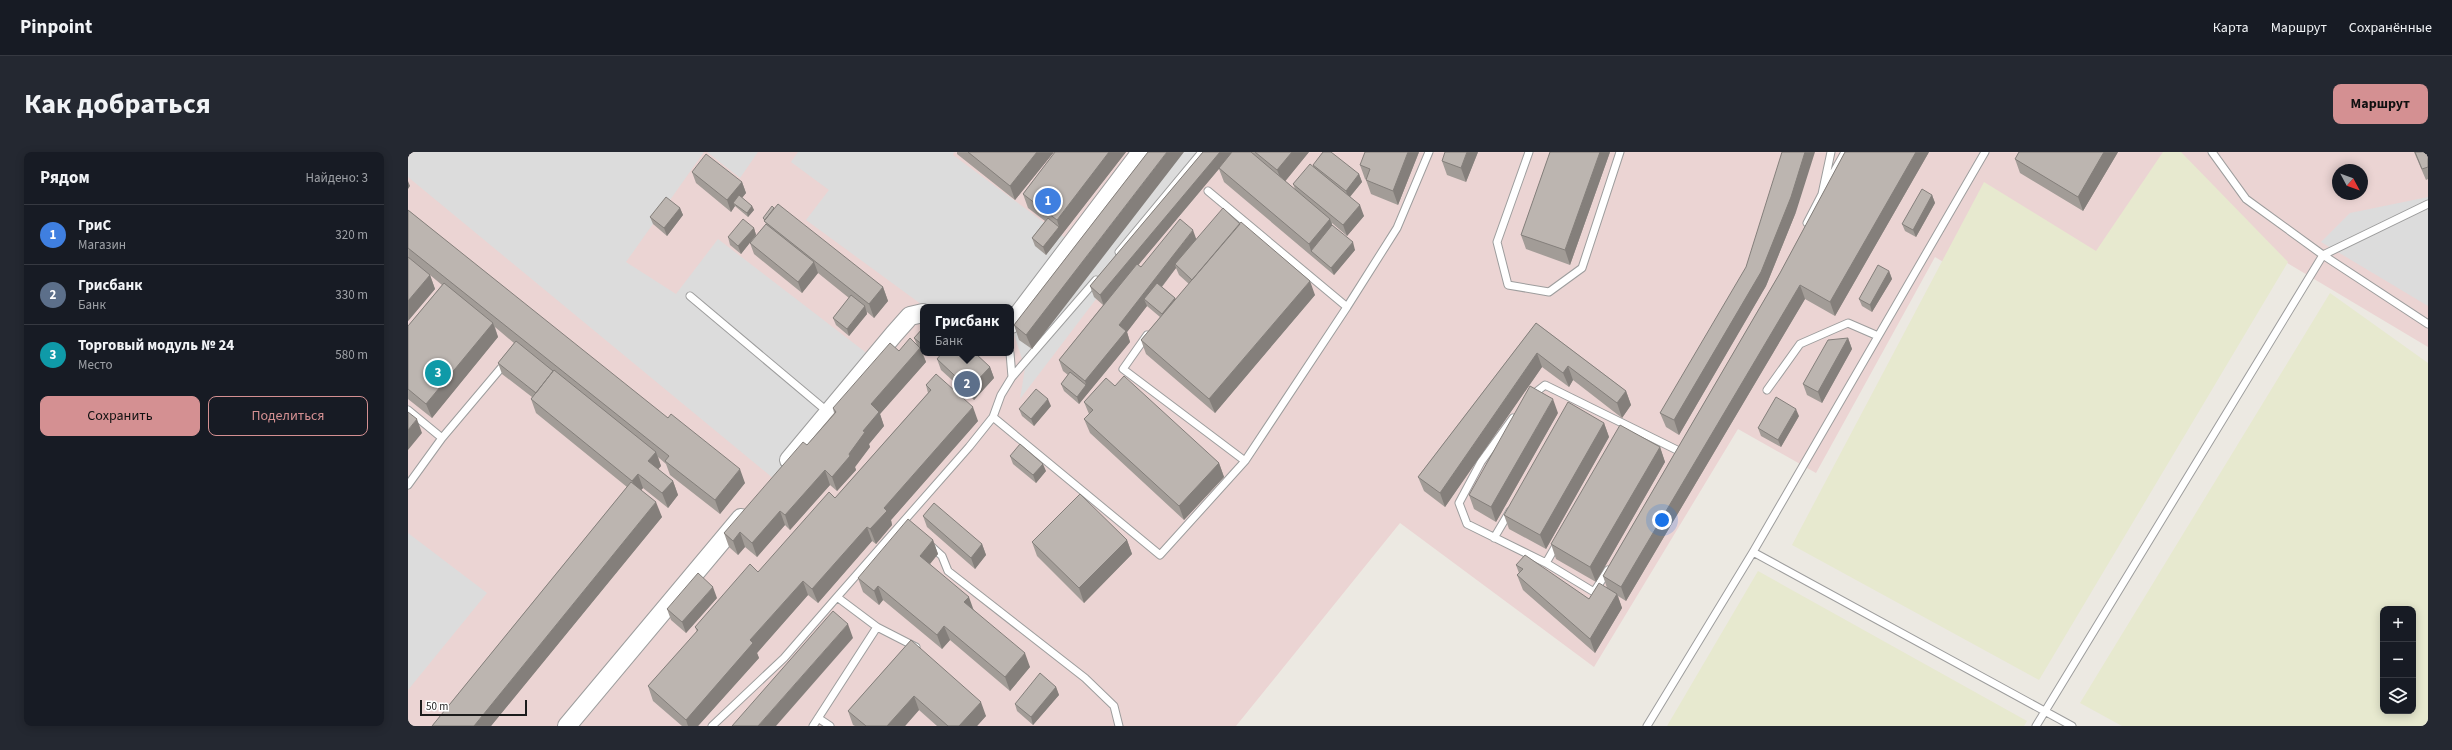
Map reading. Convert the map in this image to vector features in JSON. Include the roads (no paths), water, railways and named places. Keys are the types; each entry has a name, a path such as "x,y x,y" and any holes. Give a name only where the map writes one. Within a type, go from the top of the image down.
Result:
{"street":[{"path":"1014,320 1141,152"},
{"path":"779,473 828,412 910,316 920,314"},
{"path":"567,726 754,503"}],"lane":[{"path":"1116,256 1202,152"},
{"path":"993,417 1160,555 1245,461 1347,307 1397,228 1429,152"},
{"path":"1529,152 1497,242 1508,285 1549,292 1582,268 1620,152"},
{"path":"1822,194 1831,152"},
{"path":"1805,228 1845,152"},
{"path":"1647,726 1753,552 1985,152"},
{"path":"2212,152 2246,199 2323,255 2428,324"},
{"path":"1208,191 1347,307"},
{"path":"2036,726 2323,255 2428,204"},
{"path":"712,726 784,658 837,597 907,525 993,417 1001,395 1012,377 1100,274"},
{"path":"690,296 828,412"},
{"path":"1767,390 1800,344 1848,323 1878,336"},
{"path":"1150,331 1123,369 1245,461"},
{"path":"1010,356 1012,377"},
{"path":"408,485 442,438 501,368"},
{"path":"1525,403 1533,393 1545,385 1573,402 1679,451"},
{"path":"408,410 442,438"},
{"path":"1517,413 1481,462 1458,503 1467,524 1546,563 1594,592 1614,560"},
{"path":"1620,432 1624,425"},
{"path":"1675,458 1683,444"},
{"path":"1494,538 1514,504"},
{"path":"1546,563 1561,535"},
{"path":"926,542 942,556 948,571 1090,683 1114,706 1119,726"},
{"path":"1753,552 2072,726"},
{"path":"837,597 877,628 914,646 920,651"},
{"path":"813,726 877,628"},
{"path":"818,718 830,726"}],"place":[{"name":"ГриС","path":"1048,201"},
{"name":"Торговый модуль № 24","path":"438,373"},
{"name":"Грисбанк","path":"967,384"}]}
